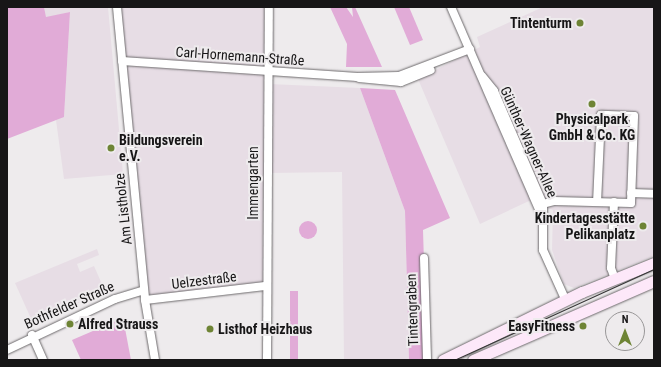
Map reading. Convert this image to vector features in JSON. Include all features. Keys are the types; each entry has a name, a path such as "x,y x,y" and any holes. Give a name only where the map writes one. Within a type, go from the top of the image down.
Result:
{"main road":[{"path":"442,360 566,301 654,263"},
{"path":"473,360 572,316 653,283"},
{"path":"566,301 572,316"}],"street":[{"name":"Am Listholze","path":"118,7 145,300 155,360"},
{"name":"Immengarten","path":"267,360 267,71 269,7"},
{"name":"Günther-Wagner-Allee","path":"451,7 482,76 487,94 544,221"},
{"name":"Carl-Hornemann-Straße","path":"122,61 357,77 401,82 416,78 436,65 470,49"},
{"name":"Günther-Wagner-Allee","path":"482,76 494,91 544,204 544,250 566,301"},
{"path":"544,204 597,202 631,203 634,116 601,115 597,202"},
{"path":"631,193 654,194"},
{"path":"614,202 611,268 615,279"},
{"name":"Tintengraben","path":"424,258 427,360"},
{"name":"Uelzestraße","path":"145,300 266,286"},
{"name":"Bothfelder Straße","path":"7,350 32,335 115,299 144,290"},
{"path":"32,335 43,360"}],"shaded area":[{"path":"7,7 44,7 46,17 70,12 64,117 7,139"},
{"path":"44,7 108,7 123,174 64,179 56,120 64,116 70,12 46,18"},
{"path":"117,7 269,7 265,286 145,300"},
{"path":"330,7 346,7 353,17 352,7 355,7 382,67 346,67 347,44"},
{"path":"394,7 409,7 423,40 410,45"},
{"path":"543,7 654,7 654,256 574,288 564,284 552,250 553,210 529,201 480,224 418,79 480,47 477,37"},
{"path":"269,84 360,88 405,211 409,360 344,360 342,172 269,173"},
{"path":"360,88 395,90 450,218 423,230 427,360 409,360 405,211"},
{"path":"308,221 314,224 317,230 314,236 308,239 302,236 299,230 302,224"},
{"path":"97,249 99,255 77,264 80,272 94,266 105,291 33,323 15,283"},
{"path":"290,291 298,291 298,360 290,360"},
{"path":"123,318 131,360 81,360 72,340"}],"tram line":[{"path":"454,360 654,269"}],"place":[{"name":"Tintenturm","path":"580,23"},
{"name":"Physicalpark GmbH & Co. KG","path":"592,104"},
{"name":"Bildungsverein e.V.","path":"111,148"},
{"name":"Kindertagesstätte Pelikanplatz","path":"643,226"},
{"name":"Alfred Strauss","path":"70,324"},
{"name":"EasyFitness","path":"583,326"},
{"name":"Listhof Heizhaus","path":"210,329"}]}
